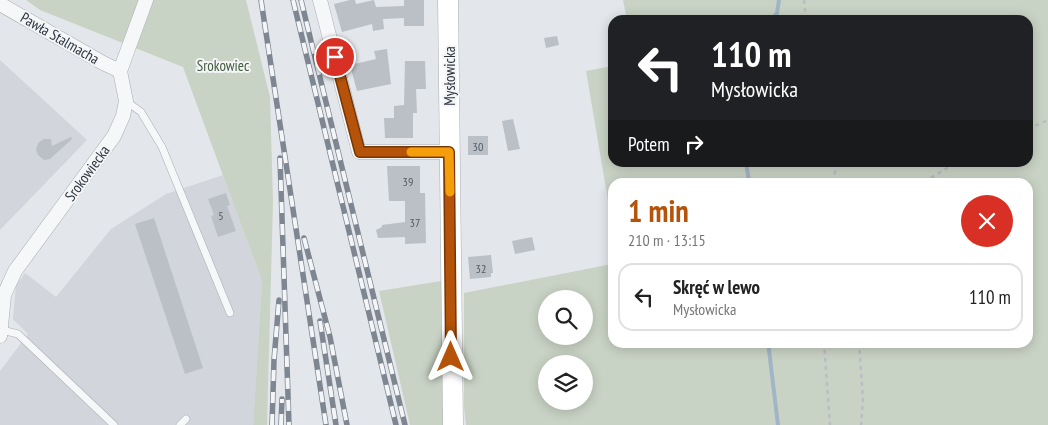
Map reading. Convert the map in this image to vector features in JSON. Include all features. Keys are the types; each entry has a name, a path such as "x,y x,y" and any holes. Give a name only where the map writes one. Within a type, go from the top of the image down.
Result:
{"street":[{"path":"120,71 146,0"},
{"path":"320,0 360,152 449,152"},
{"name":"Mysłowicka","path":"448,0 453,425"},
{"name":"Pawła Stalmacha","path":"0,4 120,71"},
{"name":"Srokowiecka","path":"1,333 4,295 15,271 114,136 123,116 126,101 120,71"}],"lane":[{"path":"126,101 141,112 162,147 230,313"},
{"path":"1,333 18,334 114,425"},
{"path":"180,425 186,418"}],"path":[{"path":"804,0 806,15"},
{"path":"1033,127 1048,120"},
{"path":"931,178 949,167"},
{"path":"824,348 830,425"},
{"path":"859,348 863,400 861,425"}],"shaded area":[{"path":"0,60 87,140 0,230"},
{"path":"223,175 262,281 253,425 0,425 0,371 28,334 13,319 16,285 25,273 56,297 111,229 166,194"}],"green space":[{"name":"Srokowiec","path":"26,0 246,0 270,97 273,202 267,425 253,425 262,281 183,67 40,10"},
{"path":"623,0 1048,0 1048,425 466,425 464,407 464,293 608,265 608,348 1033,348 1033,178 608,178 608,200 586,71 608,67 608,167 1033,167 1033,15 626,15"},
{"path":"441,281 444,292 447,425 410,425 379,291"}],"building":[{"path":"355,0 356,4 374,0 376,7 404,6 404,0 424,0 424,26 404,26 404,18 383,19 384,29 373,31 372,24 342,32 334,4"},
{"path":"557,36 559,45 546,48 544,38"},
{"path":"387,49 391,84 357,91 350,65 376,59 374,51"},
{"path":"405,61 425,61 426,89 416,89 417,113 413,113 413,138 385,138 384,118 394,118 394,106 404,105"},
{"path":"513,119 520,149 508,151 502,121"},
{"path":"468,136 488,136 488,155 468,155"},
{"path":"71,137 72,139 50,159 44,160 38,155 36,150 38,143 44,139 51,139 52,146"},
{"path":"387,166 420,166 420,193 425,193 426,243 405,244 405,237 378,238 376,230 382,227 382,225 405,222 405,201 389,201"},
{"path":"226,193 230,205 227,206 236,231 218,237 211,216 214,215 208,199"},
{"path":"154,218 203,368 185,374 135,224"},
{"path":"532,237 535,250 515,254 512,241"},
{"path":"491,255 493,273 491,273 491,277 470,279 468,257"}],"waterway":[{"path":"775,15 779,0"},
{"path":"747,167 748,178"},
{"path":"769,348 778,425"}],"railway":[{"path":"261,0 326,425"},
{"path":"293,0 396,425"},
{"path":"301,0 405,425"},
{"path":"280,158 289,425"},
{"path":"304,238 330,337 347,425"},
{"path":"272,425 274,360 279,300"},
{"path":"320,321 336,425"},
{"path":"281,425 282,399"}],"slow traffic":[{"path":"411,152 449,152 450,192"}],"route":[{"path":"335,57 360,152 449,152 451,357"}]}
